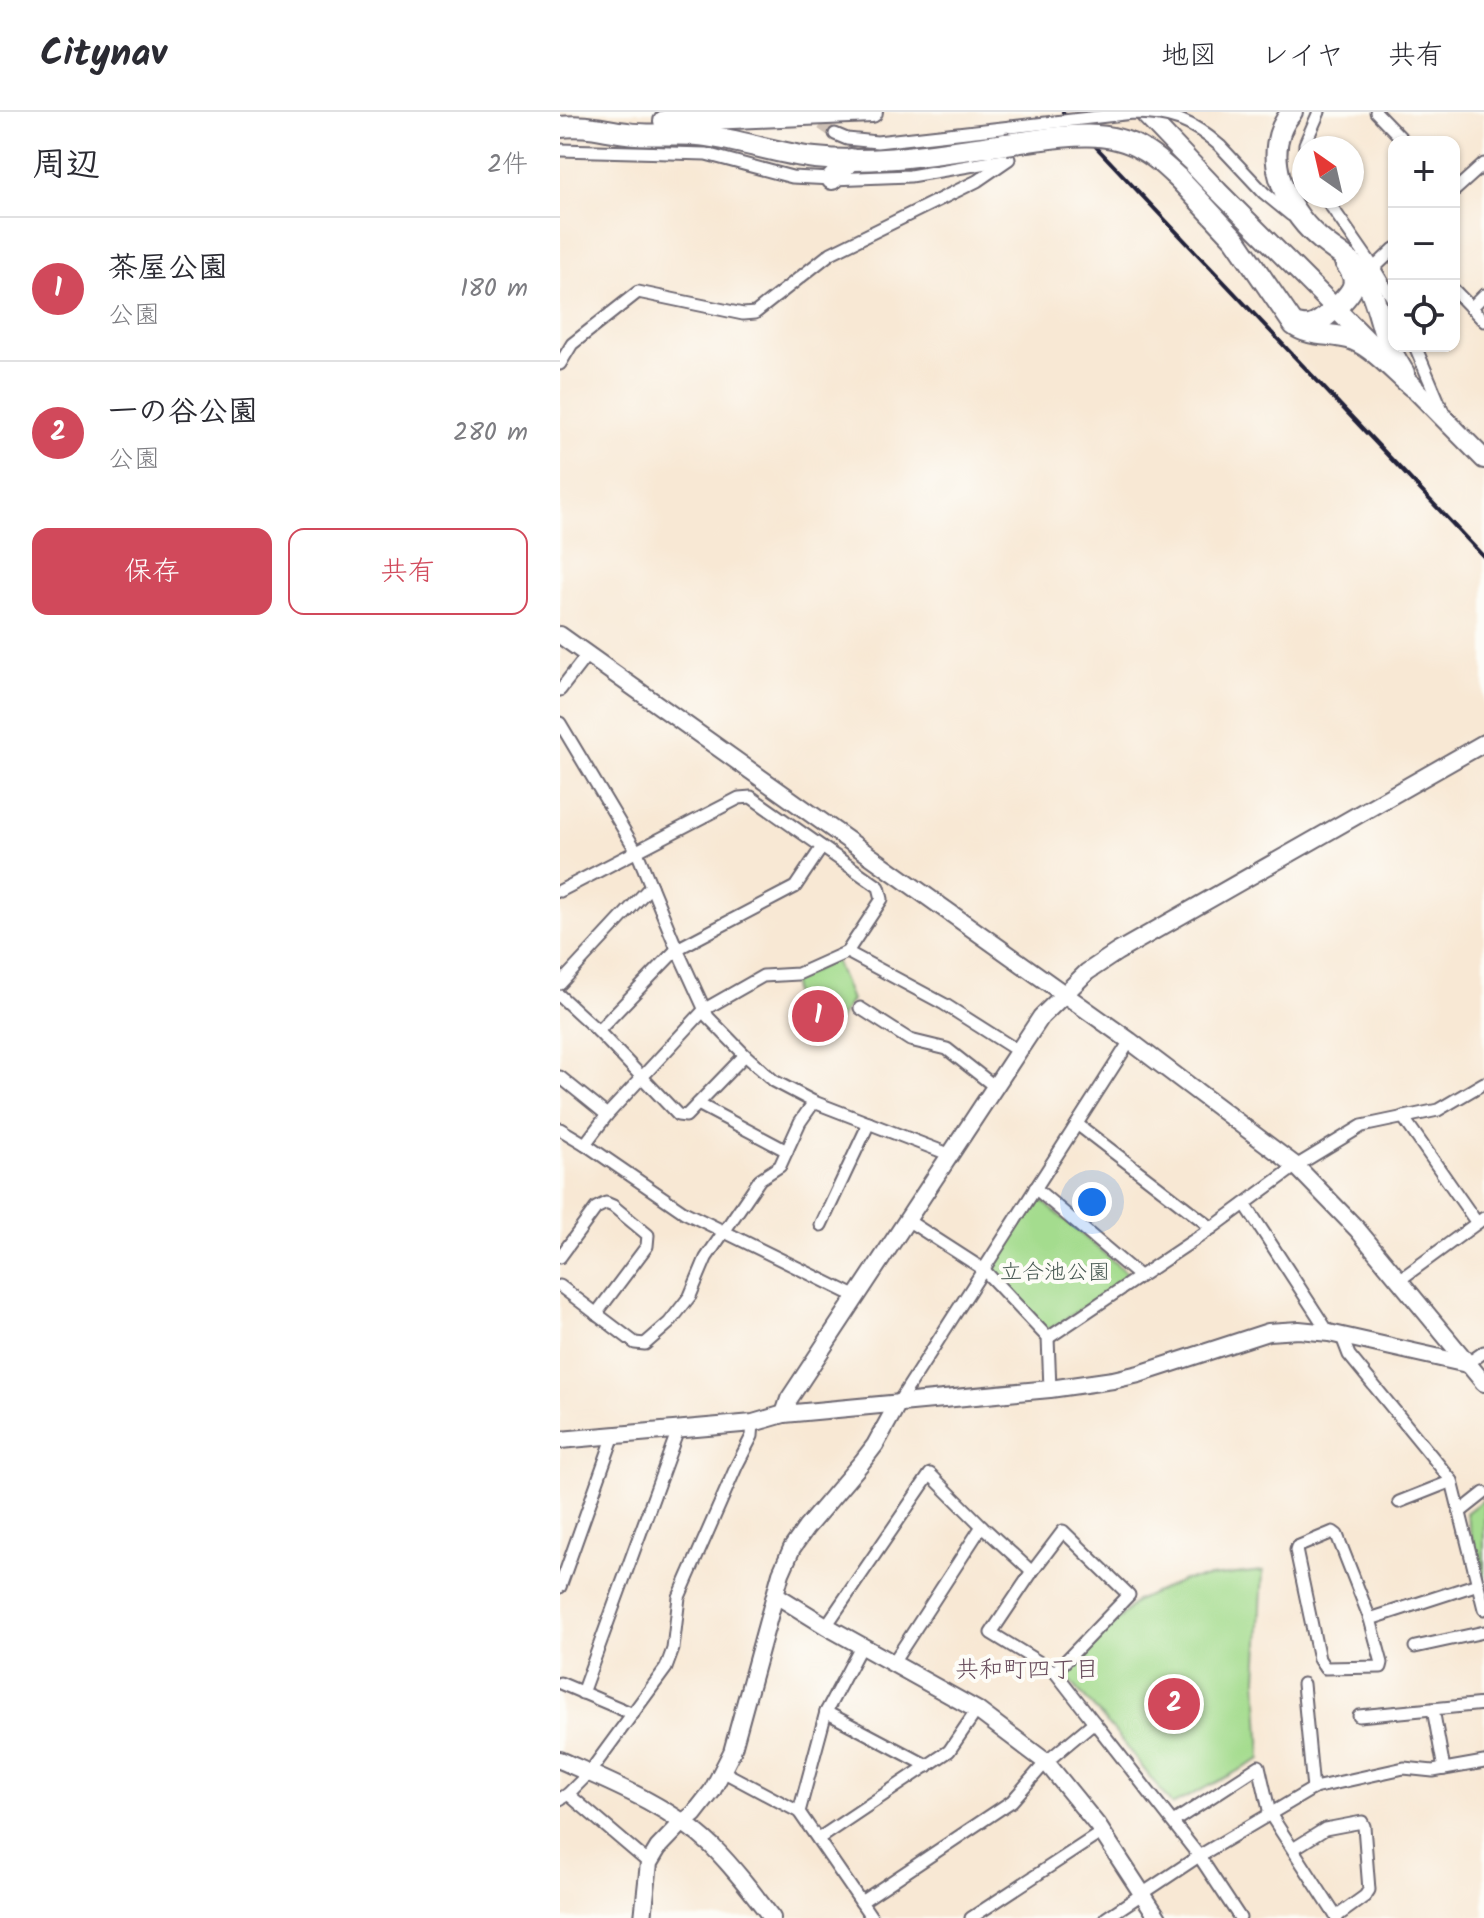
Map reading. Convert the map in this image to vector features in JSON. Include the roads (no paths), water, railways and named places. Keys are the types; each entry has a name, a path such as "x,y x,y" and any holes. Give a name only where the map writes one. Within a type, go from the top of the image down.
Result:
{"highway":[{"path":"566,125 872,112"},
{"path":"1289,115 1279,130 1277,159 1279,175 1292,209 1306,226 1353,264 1369,286 1393,354 1413,387"},
{"path":"566,125 630,134 704,135 816,158 851,159 904,156 1008,136 1112,137 1144,150 1178,178 1235,239 1294,325 1307,332 1340,335 1362,344 1413,387"},
{"path":"832,179 851,159"},
{"path":"1294,325 1316,324 1351,291 1354,279 1348,266 1334,250"}],"main road":[{"path":"1143,112 1484,459"}],"street":[{"path":"1308,136 1319,112"},
{"path":"1376,112 1399,136"},
{"path":"835,134 847,139 877,142 1008,136 1133,113 1161,114 1186,121 1208,136 1264,193 1306,226"},
{"path":"560,150 706,154 792,177 832,179 910,176 1009,159 977,181 831,253 755,313 743,314 638,292 572,344 560,364"},
{"path":"816,158 832,179"},
{"path":"1460,186 1484,164"},
{"path":"1332,208 1388,291"},
{"path":"1374,268 1388,255"},
{"path":"1471,308 1484,295"},
{"path":"1460,296 1484,321"},
{"path":"560,337 572,344"},
{"path":"1418,352 1447,422"},
{"path":"560,635 1064,993 1296,1166 1357,1229 1484,1383"},
{"path":"560,690 587,655"},
{"path":"560,723 637,852 708,1017 774,1081 814,1102 951,1155"},
{"path":"784,1414 789,1399 994,1086 1041,1017 1064,993 1087,972 1117,952 1484,743"},
{"path":"560,891 739,798 751,797 879,887 882,899 847,952 798,974 763,976 705,1009 640,1077 585,1144"},
{"path":"598,1031 677,949 795,887 822,847"},
{"path":"560,984 651,886"},
{"path":"847,952 944,1004 1018,1051"},
{"path":"560,996 678,1115 686,1116 745,1055"},
{"path":"860,1008 910,1040 947,1049 994,1086"},
{"path":"643,1918 649,1863 658,1848 694,1814 712,1791 732,1752 781,1573 792,1548 875,1445 898,1403 1130,1041"},
{"path":"560,1077 607,1115"},
{"path":"1048,1338 1212,1228 1296,1166 1362,1126 1438,1110 1484,1083"},
{"path":"560,1286 635,1343 645,1344 669,1323 690,1296 706,1258 760,1179 780,1166 800,1122 814,1102"},
{"path":"698,1104 787,1151"},
{"path":"1398,1281 1480,1220 1403,1117"},
{"path":"821,1225 869,1123"},
{"path":"1077,1124 1212,1228"},
{"path":"560,1129 684,1212 857,1297"},
{"path":"1035,1188 1139,1276"},
{"path":"560,1257 596,1208 606,1203 648,1235 647,1246 596,1314"},
{"path":"1245,1204 1349,1355 1452,1481 1484,1609"},
{"path":"907,1220 983,1269 1048,1338 1050,1389"},
{"path":"560,1440 753,1423 784,1414 1050,1389 1113,1380 1268,1332 1284,1330 1336,1335 1467,1364 1484,1352"},
{"path":"649,1863 564,1796 589,1773 666,1668 673,1649 679,1597 752,1436 753,1423"},
{"path":"582,1693 678,1430"},
{"path":"560,1587 614,1435"},
{"path":"826,1626 930,1474 1032,1572"},
{"path":"1399,1502 1452,1481"},
{"path":"1460,1512 1484,1493"},
{"path":"893,1663 982,1526"},
{"path":"1055,1672 1129,1595 1063,1531 991,1633 1055,1672 1199,1856 1240,1918"},
{"path":"1333,1532 1337,1535 1370,1619 1381,1667 1325,1668 1319,1659 1297,1547 1333,1532"},
{"path":"1370,1619 1478,1584"},
{"path":"776,1595 977,1710 1046,1762 1102,1832 1158,1918"},
{"path":"1415,1647 1484,1632"},
{"path":"799,1812 826,1712 861,1646"},
{"path":"560,1683 633,1714"},
{"path":"1303,1684 1313,1789"},
{"path":"1359,1716 1484,1704"},
{"path":"1433,1709 1444,1769"},
{"path":"818,1839 949,1751 977,1710"},
{"path":"826,1712 928,1766"},
{"path":"861,1902 1012,1801 1046,1762 1094,1722"},
{"path":"560,1760 641,1797 682,1823 710,1845 738,1874 772,1918"},
{"path":"1106,1918 1199,1856 1313,1789 1404,1768 1433,1771 1484,1762"},
{"path":"1173,1822 1259,1766 1270,1814 1336,1917 1369,1890 1362,1822 1325,1829 1293,1849"},
{"path":"722,1771 799,1812 872,1918"},
{"path":"971,1918 1102,1832"}],"tunnel":[{"path":"808,115 835,134"}],"railway":[{"path":"1063,112 1484,557"}],"place":[{"name":"茶屋公園","path":"818,1016"},
{"name":"一の谷公園","path":"1174,1704"}],"district":[{"name":"共和町四丁目","path":"1027,1669"}],"park label":[{"name":"立合池公園","path":"1055,1271"}]}
